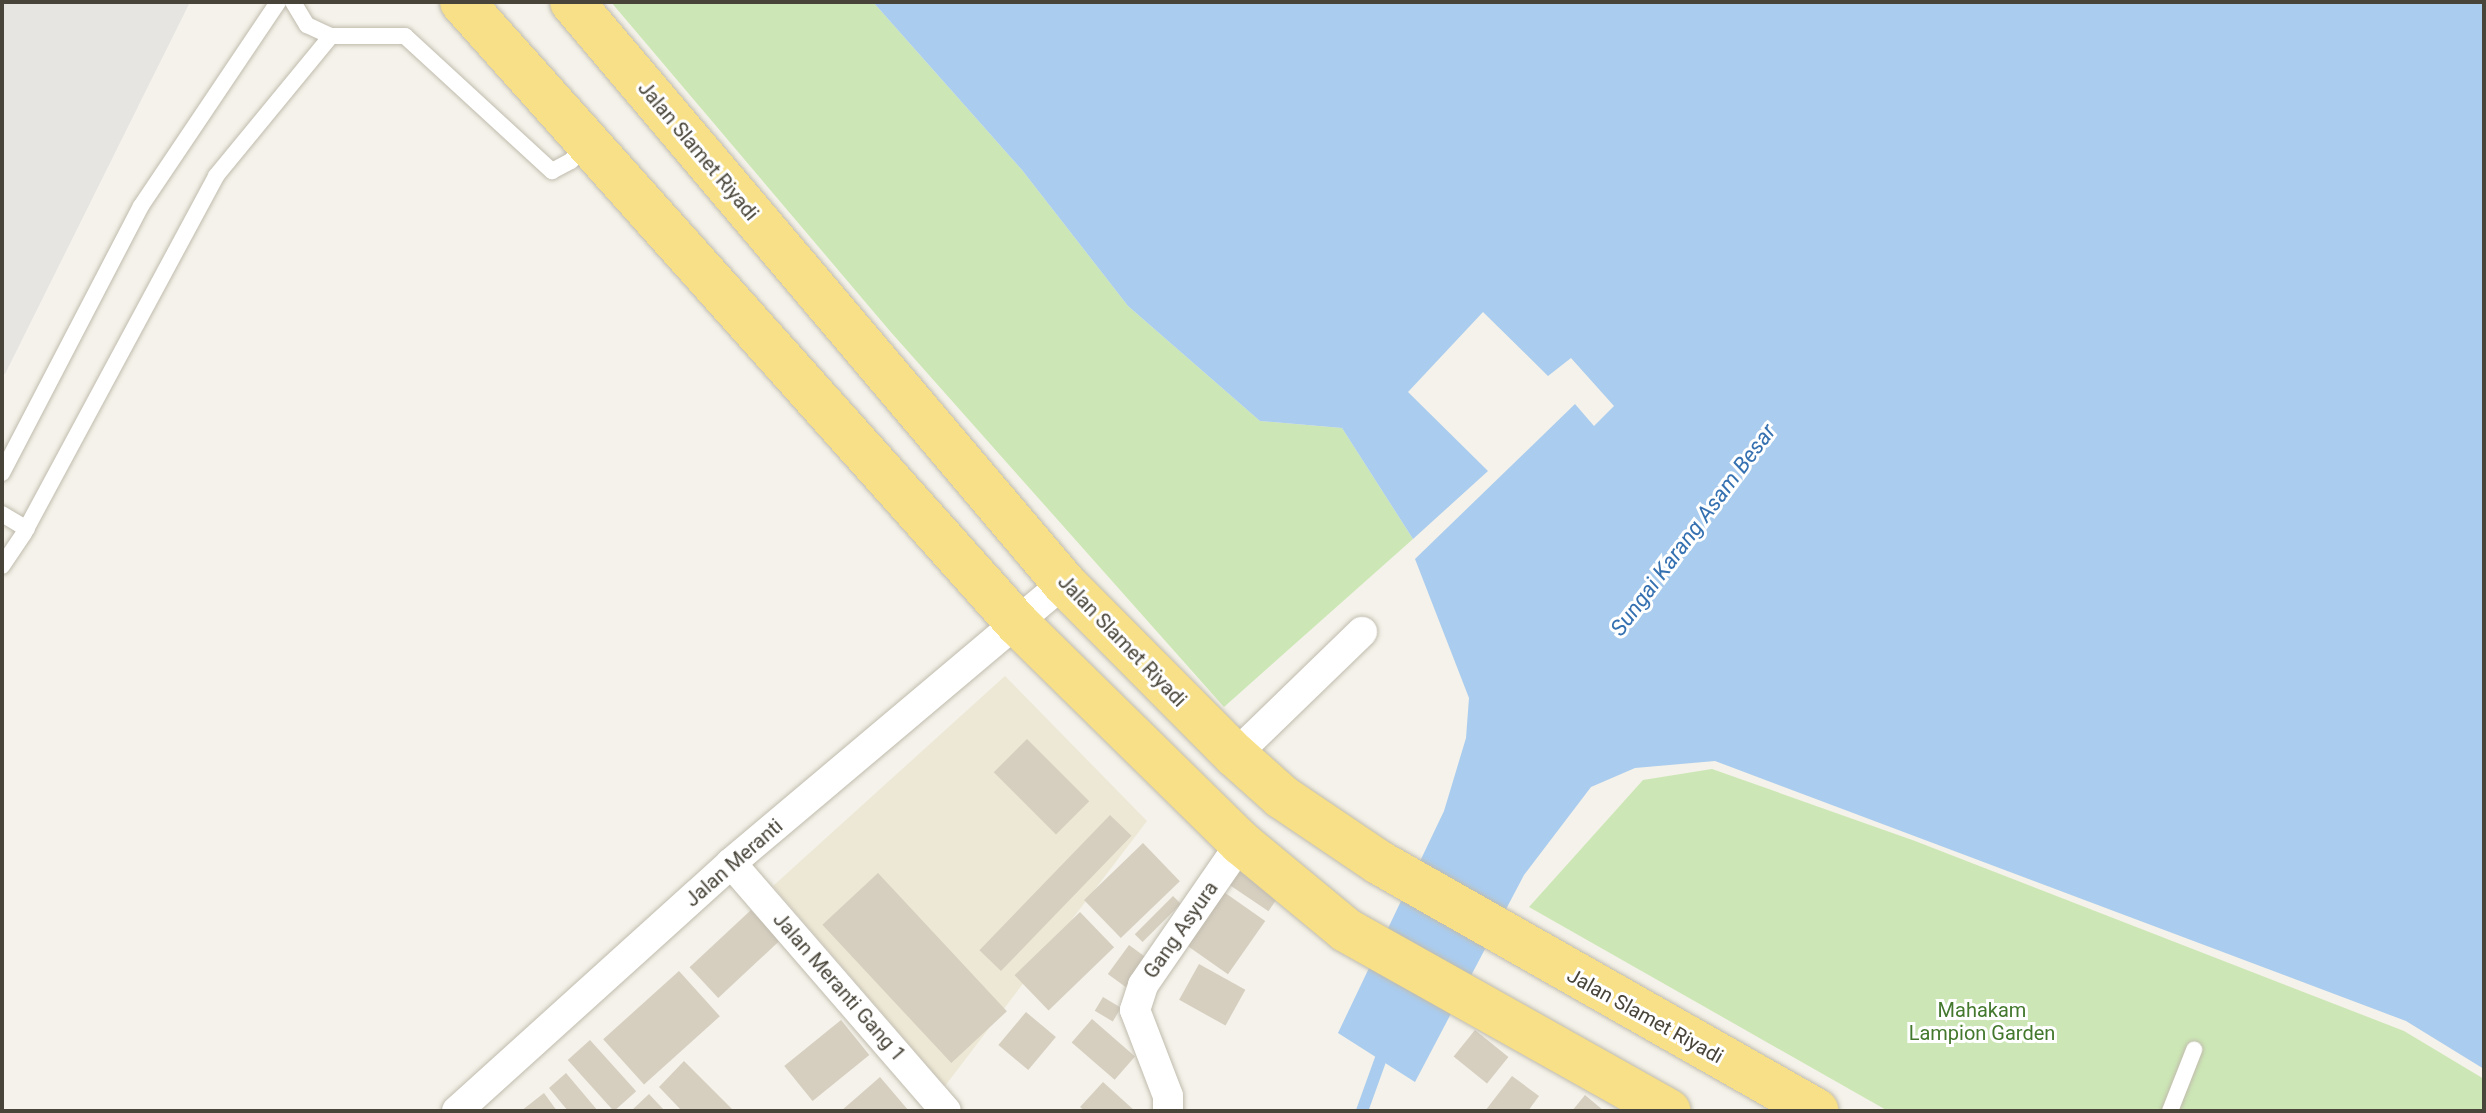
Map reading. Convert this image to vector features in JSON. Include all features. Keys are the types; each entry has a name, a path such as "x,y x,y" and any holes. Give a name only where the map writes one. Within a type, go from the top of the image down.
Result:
{"highway":[{"path":"462,2 1018,624 1241,843 1346,930 1669,1111"},
{"name":"Jalan Slamet Riyadi","path":"572,2 1064,583 1235,755 1282,797 1380,863 1555,966 1817,1111"}],"street":[{"name":"Jalan Meranti","path":"457,1111 731,863 1064,583"},
{"path":"1235,755 1362,632"},
{"name":"Gang Asyura","path":"1168,1111 1168,1096 1135,1010 1143,985 1241,843"},
{"name":"Jalan Meranti Gang 1","path":"731,863 946,1111"}],"lane":[{"path":"2,473 141,206 278,2"},
{"path":"293,2 307,25 331,36 405,36 552,171 571,161 586,142"},
{"path":"2,566 27,529 216,176 331,36"},
{"path":"2,514 27,529"},
{"path":"2170,1111 2194,1050"}],"shaded area":[{"path":"2,2 190,2 5,374 2,372"},
{"path":"1005,676 1147,821 945,1086 773,886"}],"green space":[{"path":"611,2 873,2 1022,170 1128,306 1260,421 1342,428 1413,539 1224,707 889,330"},
{"name":"Mahakam Lampion Garden","path":"1712,769 1915,841 2404,1031 2484,1079 2484,1111 1888,1111 1529,907 1643,780"}],"water":[{"path":"873,2 2484,2 2484,1069 2406,1021 1715,761 1635,768 1591,787 1524,875 1415,1082 1338,1033 1444,811 1466,738 1469,698 1415,559 1575,404 1594,426 1614,406 1571,358 1548,376 1483,312 1408,392 1488,471 1413,539 1342,428 1260,421 1128,306 1022,170"}],"building":[{"path":"1027,739 1089,801 1056,834 994,772"},
{"path":"1110,815 1132,836 1001,971 979,950"},
{"path":"1143,843 1180,881 1121,938 1084,900"},
{"path":"1238,858 1284,889 1268,911 1223,880"},
{"path":"878,873 1007,1011 951,1063 822,925"},
{"path":"1221,890 1265,921 1228,974 1184,943"},
{"path":"1173,896 1181,904 1143,942 1135,934"},
{"path":"751,910 780,941 718,998 690,967"},
{"path":"1080,912 1114,947 1049,1010 1015,975"},
{"path":"1129,945 1147,958 1126,987 1108,974"},
{"path":"1199,964 1245,990 1225,1026 1179,1000"},
{"path":"679,971 720,1016 644,1085 603,1039"},
{"path":"1103,997 1121,1008 1113,1022 1095,1011"},
{"path":"1026,1012 1056,1037 1028,1070 998,1045"},
{"path":"1092,1019 1135,1056 1115,1080 1072,1042"},
{"path":"841,1020 869,1055 813,1101 784,1066"},
{"path":"1475,1030 1508,1057 1487,1083 1454,1056"},
{"path":"590,1040 636,1091 614,1111 568,1060"},
{"path":"684,1061 734,1111 682,1111 659,1087"},
{"path":"566,1073 598,1111 568,1111 549,1088"},
{"path":"1512,1076 1539,1096 1528,1111 1485,1111"},
{"path":"880,1077 909,1111 841,1111"},
{"path":"1103,1082 1135,1111 1085,1111 1080,1107"},
{"path":"544,1093 557,1111 521,1111"},
{"path":"649,1094 665,1111 631,1111"},
{"path":"1585,1095 1604,1111 1572,1111"}],"waterway":[{"name":"Sungai Karang Asam Besar","path":"1362,1111 1385,1047"}]}
